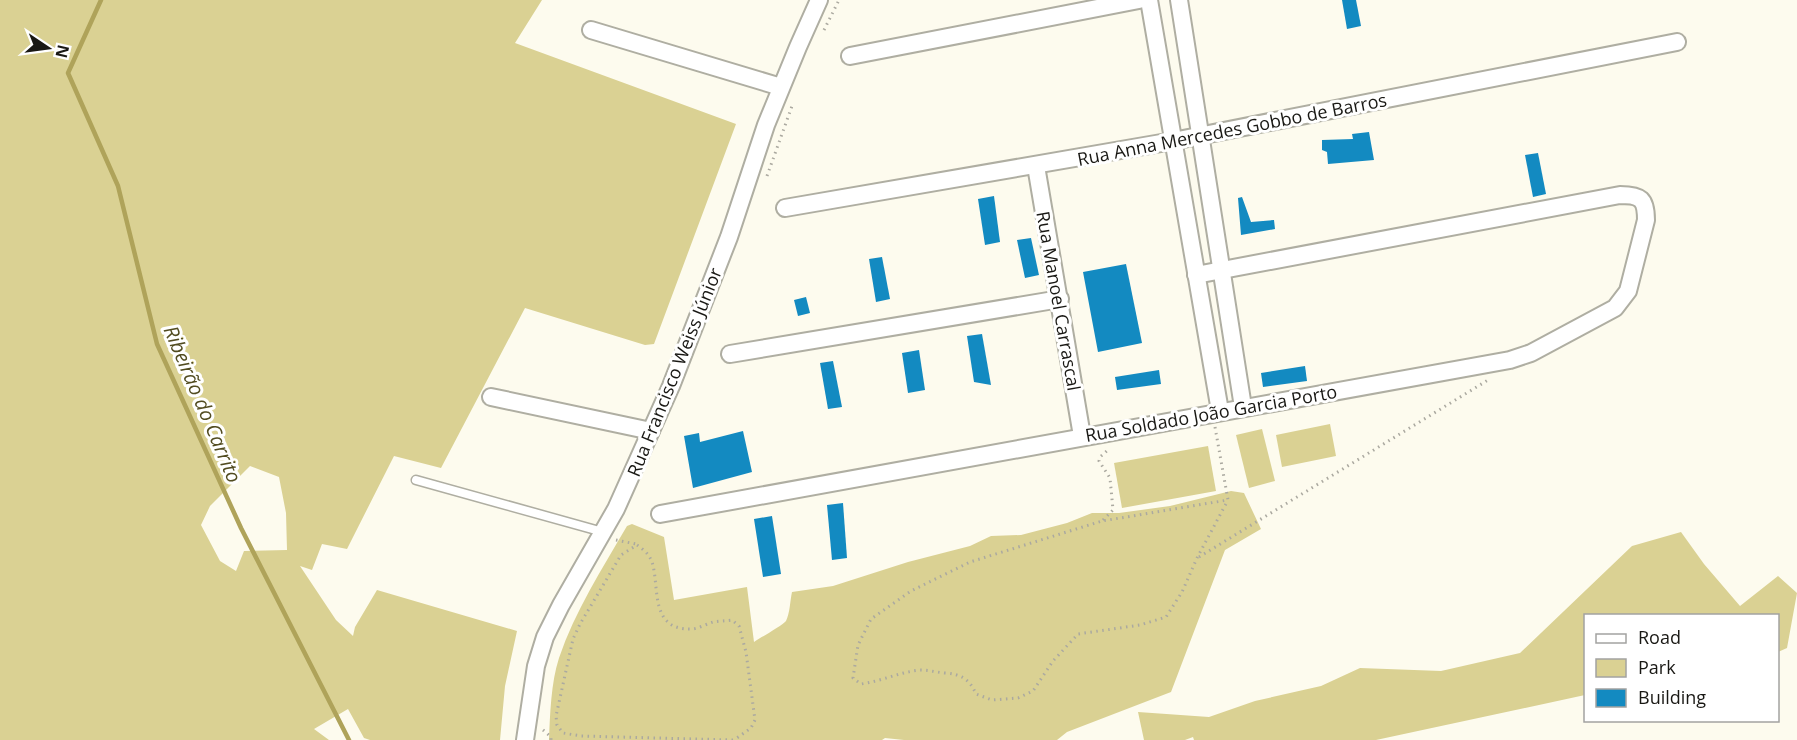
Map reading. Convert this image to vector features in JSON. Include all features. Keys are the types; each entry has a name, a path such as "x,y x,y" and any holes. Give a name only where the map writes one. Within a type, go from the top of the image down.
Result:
{"street":[{"name":"Rua Francisco Weiss Júnior","path":"525,740 534,676 545,637 616,509 671,386 729,237 766,125 819,0"},
{"path":"850,56 1139,0"},
{"path":"1149,0 1196,275 1216,412"},
{"path":"1179,0 1243,407"},
{"path":"591,30 781,87"},
{"name":"Rua Anna Mercedes Gobbo de Barros","path":"785,208 1200,136 1677,42"},
{"name":"Rua Manoel Carrascal","path":"1036,166 1082,436"},
{"name":"Rua Soldado João Garcia Porto","path":"660,514 1510,360 1531,353 1615,308 1628,291 1646,220 1646,209 1639,197 1620,195 1221,271"},
{"path":"1196,275 1221,271"},
{"path":"730,354 1060,299"},
{"path":"491,397 651,432"}],"lane":[{"path":"416,480 602,535"}],"path":[{"path":"1197,558 1491,378"},
{"path":"1216,412 1228,500 1182,592 1166,617 1140,625 1078,634 1053,661 1033,691 1018,698 992,700 976,694 971,684 959,674 923,670 904,672 861,684 853,678 858,645 871,619 911,591 970,562 1102,521 1228,500"},
{"path":"1102,521 1113,510 1113,505 1110,478 1099,461 1100,457 1116,443"},
{"path":"602,535 637,544 645,551 651,560 656,600 664,619 674,626 692,630 716,621 732,621 739,626 746,652 755,720 751,729 734,740 581,736 563,733 556,725 573,639 621,555 637,544"},
{"path":"543,730 551,737 550,740"}],"green space":[{"path":"0,0 542,0 515,43 736,124 654,344 645,345 525,308 441,468 394,456 347,549 322,544 312,570 300,566 336,620 353,636 355,627 377,590 517,631 505,686 500,740 370,740 364,738 348,709 314,729 329,740 0,740","holes":["250,466 279,477 286,513 287,550 244,551 236,571 220,561 201,525 210,506"]},
{"path":"1330,424 1336,456 1282,467 1276,435"},
{"path":"1262,429 1275,481 1249,488 1236,435"},
{"path":"1208,446 1216,491 1122,508 1114,463"},
{"path":"1231,491 1244,493 1261,529 1225,550 1171,692 1067,732 1057,740 885,738 882,740 549,740 554,677 565,641 599,574 627,526 632,524 664,537 674,600 747,587 754,642 786,621 792,592 833,586 908,562 970,546 991,536 1021,535 1067,523 1092,513 1119,513 1170,506"},
{"path":"1681,532 1704,564 1740,606 1778,576 1797,593 1787,648 1779,652 1779,614 1584,614 1584,695 1376,740 1194,740 1193,737 1185,740 1144,740 1138,712 1209,717 1255,701 1321,686 1360,668 1441,671 1520,653 1632,546"}],"building":[{"path":"1342,0 1356,0 1361,26 1347,29"},
{"path":"1369,132 1374,160 1328,164 1327,152 1322,150 1322,140 1353,139 1352,134"},
{"path":"1538,153 1546,194 1533,197 1525,155"},
{"path":"994,196 1000,242 985,245 978,199"},
{"path":"1242,197 1251,222 1274,220 1275,229 1241,235 1238,198"},
{"path":"1031,238 1039,275 1025,278 1017,240"},
{"path":"882,257 890,299 876,302 869,259"},
{"path":"1126,264 1142,343 1098,352 1083,272"},
{"path":"806,297 810,313 798,316 794,300"},
{"path":"982,334 991,385 974,382 967,336"},
{"path":"919,350 925,390 908,393 902,353"},
{"path":"833,361 842,407 828,409 820,363"},
{"path":"1305,366 1307,381 1263,387 1261,373"},
{"path":"1159,370 1161,384 1117,390 1115,377"},
{"path":"743,431 752,472 693,488 684,436 699,433 700,442"},
{"path":"843,503 847,558 832,560 827,505"},
{"path":"772,516 781,574 763,577 754,519"}],"waterway":[{"name":"Ribeirão do Carrito","path":"101,0 68,73 118,186 157,344 241,528 349,740"}]}
